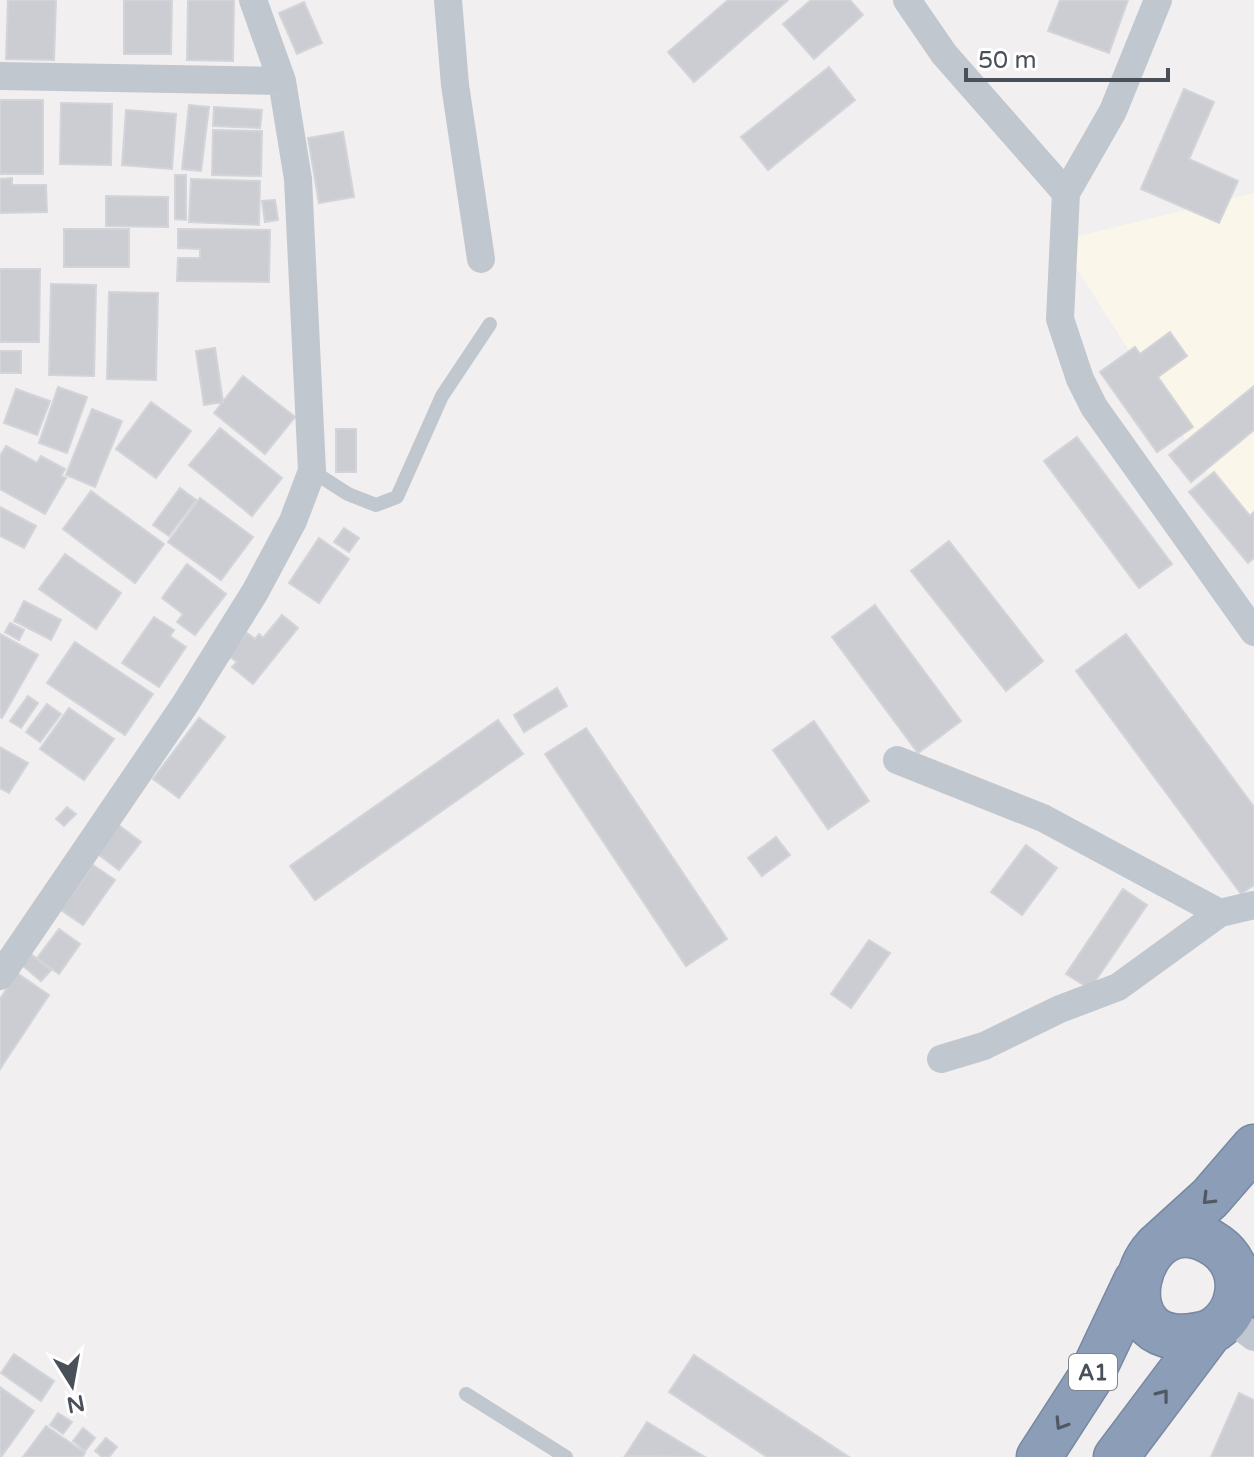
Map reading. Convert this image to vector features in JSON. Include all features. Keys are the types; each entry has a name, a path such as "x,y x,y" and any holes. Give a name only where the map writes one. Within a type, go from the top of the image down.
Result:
{"highway":[{"name":"A1","path":"1039,1457 1090,1378 1146,1264 1254,1147"},
{"path":"1116,1457 1237,1306 1230,1260 1209,1242 1184,1237 1146,1264 1137,1298 1143,1315 1155,1328 1171,1336 1188,1339 1237,1306"}],"street":[{"path":"0,976 175,720 255,592 293,521 312,471 298,179 282,81 253,0"},
{"path":"448,0 455,85 481,259"},
{"path":"907,0 944,54 1066,193"},
{"path":"1158,0 1113,111 1066,193 1060,319 1080,379 1094,407 1254,632"},
{"path":"0,76 282,81"},
{"path":"897,760 1043,818 1220,913"},
{"path":"941,1059 984,1046 1060,1009 1118,987 1220,913 1254,905"}],"lane":[{"path":"312,471 348,494 376,505 397,497 442,396 490,324"},
{"path":"466,1394 566,1457"}],"shaded area":[{"path":"1254,193 1254,546 1059,241"}],"building":[{"path":"8,0 56,0 54,60 6,59"},
{"path":"124,0 172,0 171,54 124,54"},
{"path":"188,0 234,0 233,61 187,60"},
{"path":"728,0 788,0 694,82 668,52"},
{"path":"811,0 850,0 863,15 814,59 783,24"},
{"path":"1060,0 1128,0 1109,53 1048,31"},
{"path":"304,2 322,43 297,54 279,13"},
{"path":"829,67 855,100 768,170 741,137"},
{"path":"1184,89 1214,102 1189,159 1238,181 1219,223 1141,189"},
{"path":"0,100 43,100 43,174 0,174"},
{"path":"61,103 112,104 111,165 60,164"},
{"path":"189,105 209,107 201,171 182,169"},
{"path":"214,107 262,110 260,128 213,126"},
{"path":"126,110 176,114 172,169 122,165"},
{"path":"213,130 262,131 261,176 212,175"},
{"path":"343,132 354,197 319,203 308,138"},
{"path":"175,175 186,175 186,220 175,219"},
{"path":"12,178 12,185 46,185 47,212 0,213 0,179"},
{"path":"191,179 260,181 259,225 189,222"},
{"path":"106,196 168,197 168,227 106,226"},
{"path":"275,200 278,220 265,222 262,201"},
{"path":"64,229 129,229 129,267 64,267"},
{"path":"178,229 270,230 269,282 177,281 178,258 200,258 200,249 178,248"},
{"path":"0,269 40,269 39,342 0,342"},
{"path":"51,284 96,285 94,376 49,375"},
{"path":"109,292 158,293 156,380 107,379"},
{"path":"1170,332 1187,356 1158,377 1193,427 1157,452 1100,372 1135,347 1140,354"},
{"path":"215,348 223,402 204,405 196,351"},
{"path":"0,351 21,351 21,373 0,373"},
{"path":"243,376 295,417 265,454 214,413"},
{"path":"1254,386 1254,430 1191,482 1169,455"},
{"path":"58,387 87,397 67,453 39,443"},
{"path":"16,389 50,401 37,435 4,423"},
{"path":"151,402 191,431 156,478 116,449"},
{"path":"92,409 122,421 95,487 66,475"},
{"path":"220,428 282,478 252,516 189,465"},
{"path":"336,429 356,429 356,472 336,472"},
{"path":"1077,437 1172,564 1139,588 1044,461"},
{"path":"6,446 37,463 41,456 65,469 61,476 66,478 45,514 0,489 0,456"},
{"path":"1214,472 1250,516 1254,512 1254,558 1248,563 1189,492"},
{"path":"180,488 196,500 169,536 153,525"},
{"path":"91,491 164,544 135,583 63,529"},
{"path":"200,498 253,537 221,580 168,542"},
{"path":"0,507 36,526 24,548 0,536"},
{"path":"344,528 359,538 349,552 334,542"},
{"path":"319,538 349,559 319,603 289,583"},
{"path":"949,541 1043,661 1006,691 911,571"},
{"path":"65,554 121,593 96,629 39,589"},
{"path":"187,564 226,594 195,635 177,622 183,614 162,598"},
{"path":"24,601 61,620 51,640 14,621"},
{"path":"875,605 961,721 918,753 832,637"},
{"path":"282,615 298,628 253,684 232,667 237,662 229,656 247,633 255,639 259,634 263,638"},
{"path":"154,617 174,630 170,636 186,647 159,687 122,663"},
{"path":"10,623 24,630 19,640 5,632"},
{"path":"0,634 38,655 2,718 0,717"},
{"path":"1126,634 1254,807 1254,885 1241,894 1076,671"},
{"path":"75,642 153,694 125,735 47,683"},
{"path":"557,688 567,706 524,732 514,715"},
{"path":"28,696 38,703 21,728 10,721"},
{"path":"47,704 61,714 40,742 26,732"},
{"path":"69,708 114,739 84,780 40,749"},
{"path":"199,718 225,737 179,798 153,779"},
{"path":"498,720 523,754 315,900 290,866"},
{"path":"814,721 869,801 828,829 773,750"},
{"path":"586,728 727,939 686,966 545,754"},
{"path":"0,747 28,763 9,793 0,788"},
{"path":"67,807 76,814 64,826 56,819"},
{"path":"116,823 141,842 119,870 94,851"},
{"path":"776,837 790,855 762,876 748,858"},
{"path":"1026,845 1057,868 1022,915 991,892"},
{"path":"93,865 115,880 83,925 61,910"},
{"path":"1123,889 1147,905 1090,989 1066,974"},
{"path":"59,929 80,944 59,974 37,958"},
{"path":"869,940 890,953 851,1008 831,994"},
{"path":"31,954 51,970 41,981 22,965"},
{"path":"17,973 49,995 0,1069 0,999"},
{"path":"14,1354 54,1381 41,1401 1,1373"},
{"path":"694,1355 849,1457 767,1457 669,1392"},
{"path":"0,1387 34,1411 1,1457 0,1457"},
{"path":"1239,1393 1254,1400 1254,1457 1211,1457"},
{"path":"58,1413 72,1422 63,1434 50,1425"},
{"path":"647,1422 705,1457 625,1456"},
{"path":"46,1426 85,1453 82,1457 23,1457"},
{"path":"83,1428 95,1438 85,1451 73,1441"},
{"path":"106,1438 117,1447 109,1457 102,1457 95,1451"}]}
